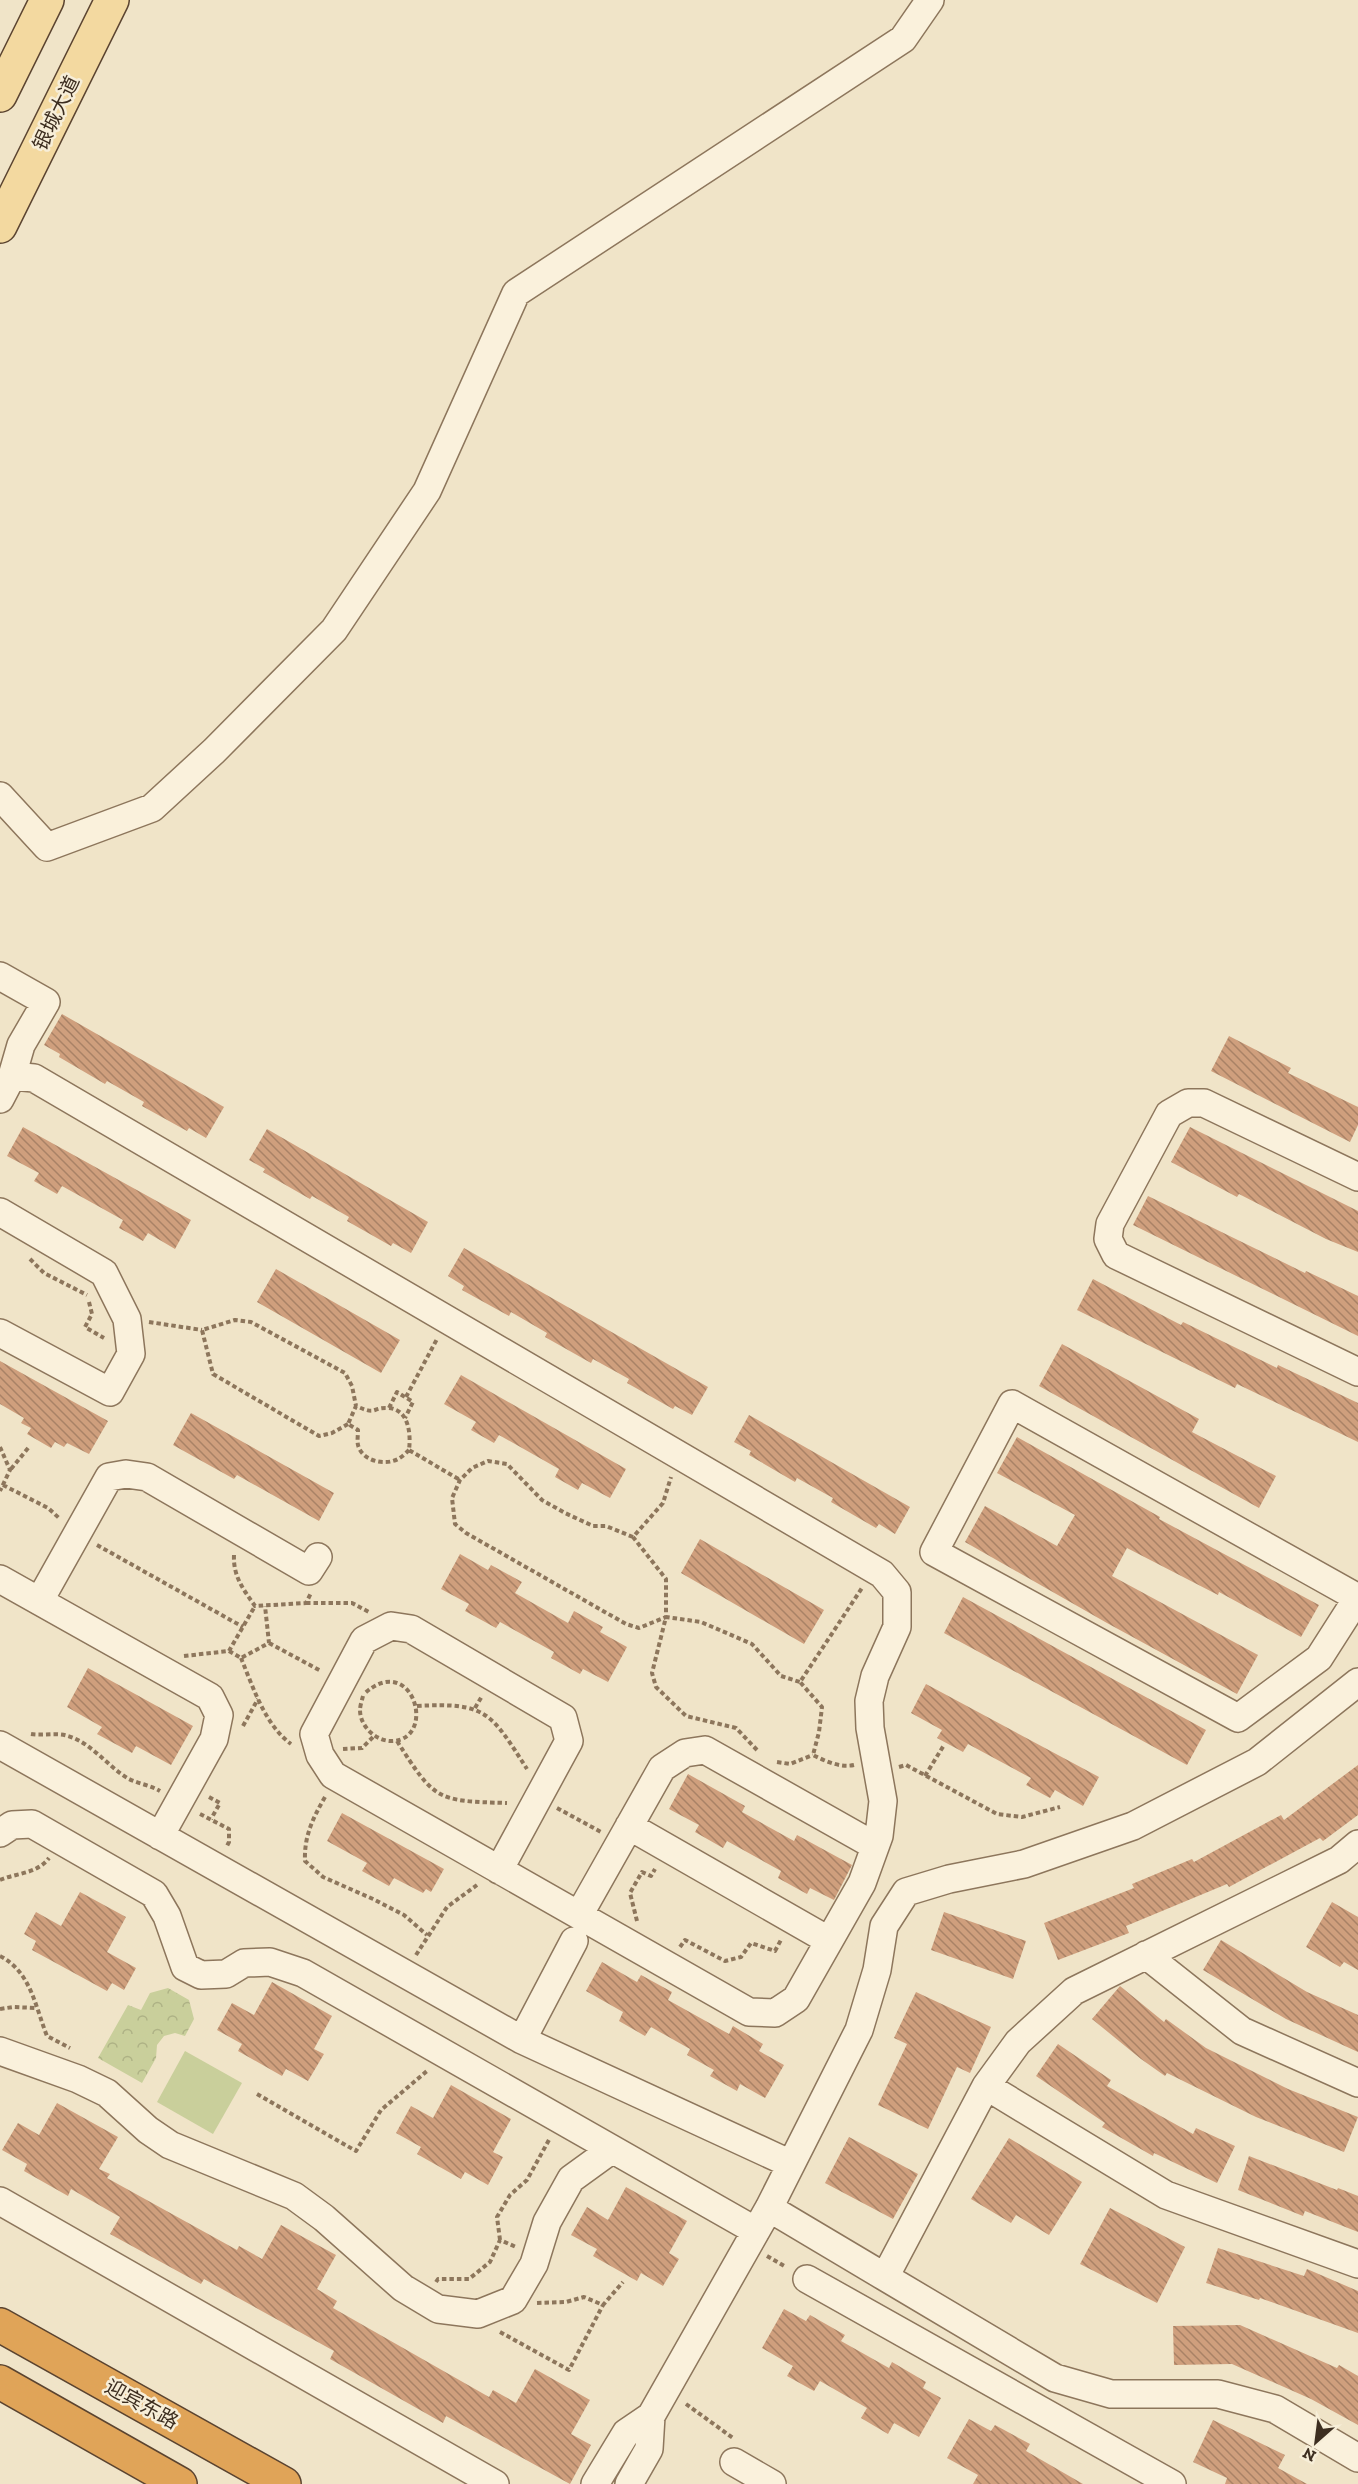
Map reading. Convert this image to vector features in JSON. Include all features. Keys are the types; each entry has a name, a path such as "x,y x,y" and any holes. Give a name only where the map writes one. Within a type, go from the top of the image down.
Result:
{"highway":[{"name":"迎宾东路","path":"0,2325 284,2484"},
{"path":"0,2382 180,2484"}],"main road":[{"path":"0,96 47,0"},
{"name":"银城大道","path":"2,218 112,0"}],"street":[{"path":"0,796 47,847 152,808 214,751 334,630 427,490 516,293 903,39 930,0"},
{"path":"0,976 46,1002 21,1045 6,1087"},
{"path":"6,1087 34,1078 875,1569 897,1592 897,1627 875,1676 869,1701 870,1728 883,1801 876,1846 862,1883 796,1999 775,2013 749,2012 674,1952 579,1915 333,1775 320,1755 314,1734 364,1640 391,1626 411,1629 563,1718 569,1741 499,1869"},
{"path":"1358,1177 1204,1103 1188,1103 1170,1114 1110,1224 1108,1239 1116,1255 1358,1372"},
{"path":"0,1212 104,1274 127,1319 131,1354 110,1392 0,1333"},
{"path":"1012,1404 1358,1598 1319,1658 1238,1718 934,1552 1012,1404"},
{"path":"40,1600 109,1477 126,1474 147,1477 309,1571 318,1557"},
{"path":"0,1579 210,1697 219,1715 214,1739 160,1836"},
{"path":"629,2484 649,2449 651,2416 769,2208 859,2030 877,1970 884,1926 906,1892 949,1879 1024,1864 1133,1826 1257,1762 1358,1682"},
{"path":"0,1745 522,2040 791,2164"},
{"path":"579,1915 662,1768 685,1753 705,1750 876,1846"},
{"path":"0,1833 12,1825 32,1824 154,1894 167,1916 185,1968 201,1975 226,1974 244,1963 270,1962 303,1973 611,2150 752,2238"},
{"path":"624,1834 667,1848 828,1940"},
{"path":"885,2277 986,2086 1018,2042 1074,1991 1352,1858"},
{"path":"522,2040 574,1941"},
{"path":"1146,1955 1242,2031 1358,2083"},
{"path":"0,2051 78,2079 107,2093 147,2130 170,2145 294,2196 324,2218 403,2288 438,2309 478,2314 513,2300 537,2255 547,2222 571,2179 611,2150"},
{"path":"986,2086 1167,2195 1358,2265"},
{"path":"0,2201 495,2484"},
{"path":"769,2208 1055,2378 1111,2394 1218,2394 1275,2409 1358,2458"},
{"path":"807,2279 1169,2483"},
{"path":"595,2484 626,2433 651,2416"},
{"path":"734,2462 772,2484"}],"path":[{"path":"24,1254 44,1272 88,1295 92,1314 85,1327 131,1354"},
{"path":"127,1319 202,1330 235,1320 251,1322 345,1373 352,1386 356,1406 348,1424 332,1433 319,1436 213,1374 202,1330"},
{"path":"406,1396 448,1319"},
{"path":"388,1408 397,1392 406,1396 413,1402 405,1418"},
{"path":"348,1424 358,1430 358,1445 363,1454 374,1461 387,1463 399,1459 409,1450 411,1434 405,1418 388,1408 370,1412 356,1406"},
{"path":"0,1447 10,1470"},
{"path":"0,1491 10,1470 29,1447"},
{"path":"409,1450 460,1480"},
{"path":"633,1537 663,1503 678,1454"},
{"path":"763,1756 736,1728 686,1716 656,1687 652,1673 666,1617 666,1579 633,1537 606,1526 593,1526 564,1513 542,1500 507,1464 488,1461 472,1468 460,1480 452,1498 455,1524 466,1533 626,1624 639,1628 666,1617 701,1622 752,1644 781,1676 800,1682 822,1707 813,1755"},
{"path":"3,1485 48,1508 77,1534 243,1627"},
{"path":"242,1532 234,1551 233,1569 241,1587 255,1606"},
{"path":"306,1603 325,1564 318,1557"},
{"path":"800,1682 875,1569"},
{"path":"255,1606 352,1603 372,1614 380,1632"},
{"path":"229,1651 255,1606"},
{"path":"169,1674 185,1654 229,1651 241,1659 269,1642 265,1606"},
{"path":"417,1706 475,1708 492,1718 538,1798"},
{"path":"24,1732 42,1736 68,1736 96,1752 109,1766 130,1780 152,1787 229,1829 229,1842 215,1867"},
{"path":"397,1741 432,1791 449,1800 538,1798 624,1834"},
{"path":"925,1776 944,1745"},
{"path":"769,1761 790,1764 813,1755 846,1767 906,1765 997,1814 1022,1817 1060,1807"},
{"path":"343,1780 327,1795 315,1815 305,1842 305,1861 323,1877 404,1915 427,1935"},
{"path":"0,1880 26,1874 45,1863 62,1841"},
{"path":"638,1923 630,1893 642,1872 651,1876 667,1848"},
{"path":"406,1974 427,1935 447,1907 499,1869"},
{"path":"674,1952 684,1940 725,1961 741,1957 752,1943 776,1951 792,1919"},
{"path":"0,1956 12,1962 27,1980 47,2036 75,2051"},
{"path":"0,2009 36,2008"},
{"path":"257,2094 356,2151 381,2110 446,2055"},
{"path":"425,2301 438,2279 469,2279 490,2262 500,2240 497,2217 510,2195 527,2180 560,2121"},
{"path":"752,2238 807,2279"},
{"path":"500,2240 537,2255"},
{"path":"478,2314 483,2322 569,2370 603,2305 623,2282"},
{"path":"513,2300 526,2304 585,2297 603,2305"},
{"path":"665,2390 739,2442 734,2462"}],"green space":[{"path":"168,1988 189,2000 194,2019 185,2036 175,2033 164,2036 157,2045 156,2058 142,2083 98,2058 128,2005 141,2010 150,1993"},
{"path":"185,2051 242,2083 213,2134 157,2102"}],"building":[{"path":"62,1014 224,1107 206,1138 189,1128 187,1131 142,1106 144,1102 107,1081 105,1084 59,1057 60,1054 44,1045"},
{"path":"1229,1036 1291,1068 1288,1073 1358,1107 1358,1125 1350,1142 1211,1071"},
{"path":"23,1127 191,1220 175,1249 148,1233 143,1241 119,1228 123,1220 62,1186 57,1194 34,1181 39,1173 7,1156"},
{"path":"1190,1127 1358,1211 1358,1252 1326,1239 1239,1194 1237,1197 1171,1162"},
{"path":"267,1129 428,1222 411,1253 393,1243 391,1246 347,1221 349,1217 312,1196 310,1199 263,1172 265,1169 249,1160"},
{"path":"1148,1196 1305,1273 1306,1271 1358,1296 1358,1336 1133,1225"},
{"path":"464,1248 708,1387 692,1415 675,1406 673,1409 627,1383 629,1379 593,1359 591,1363 545,1337 547,1333 511,1312 509,1316 462,1290 464,1286 448,1276"},
{"path":"276,1269 400,1340 381,1373 257,1302"},
{"path":"1093,1279 1181,1325 1183,1322 1277,1368 1278,1365 1358,1403 1358,1442 1237,1384 1235,1388 1077,1310"},
{"path":"1062,1344 1199,1419 1192,1432 1276,1476 1259,1508 1039,1386"},
{"path":"0,1361 108,1421 89,1454 67,1443 64,1447 55,1442 51,1448 27,1434 31,1428 21,1423 24,1418 0,1404"},
{"path":"461,1375 626,1469 610,1498 582,1483 578,1490 555,1477 559,1469 499,1435 494,1443 471,1430 476,1422 444,1404"},
{"path":"191,1413 334,1493 319,1521 237,1475 234,1479 173,1445"},
{"path":"749,1415 910,1507 895,1534 879,1524 876,1528 831,1502 833,1498 797,1478 795,1482 749,1455 751,1451 734,1442"},
{"path":"1017,1437 1160,1517 1159,1519 1319,1605 1301,1637 1219,1592 1218,1595 1127,1548 1112,1576 1258,1655 1237,1694 965,1542 985,1506 1057,1546 1075,1515 997,1473"},
{"path":"700,1539 824,1610 804,1644 681,1573"},
{"path":"460,1554 488,1570 491,1565 522,1582 515,1593 568,1623 574,1611 603,1627 600,1632 627,1647 608,1682 583,1669 580,1674 551,1658 554,1652 500,1622 496,1628 465,1611 469,1604 441,1589"},
{"path":"963,1597 1206,1730 1187,1765 944,1633"},
{"path":"88,1668 193,1726 171,1765 136,1746 132,1753 97,1734 102,1727 67,1707"},
{"path":"926,1684 1099,1777 1083,1806 1055,1790 1050,1798 1026,1785 1031,1778 968,1744 963,1752 937,1738 942,1730 911,1713"},
{"path":"1358,1765 1358,1815 1323,1841 1320,1838 1229,1887 1227,1884 1126,1926 1129,1933 1058,1960 1044,1923 1134,1888 1132,1884 1192,1859 1194,1862 1281,1815 1284,1820"},
{"path":"688,1774 745,1806 742,1812 794,1841 797,1835 852,1865 834,1900 810,1888 807,1894 778,1878 781,1871 727,1841 723,1848 695,1832 699,1825 669,1809"},
{"path":"342,1813 444,1869 431,1892 426,1889 423,1893 394,1878 389,1886 362,1871 367,1863 327,1841"},
{"path":"80,1892 126,1917 107,1952 136,1968 124,1990 112,1983 107,1991 32,1950 36,1941 24,1934 36,1912 61,1926"},
{"path":"1332,1902 1358,1917 1358,1970 1344,1962 1340,1967 1306,1947"},
{"path":"944,1912 1026,1941 1013,1979 931,1950"},
{"path":"1221,1940 1307,1992 1358,2015 1358,2052 1286,2019 1203,1970"},
{"path":"602,1962 637,1982 641,1975 672,1992 668,2000 729,2034 733,2026 763,2044 759,2051 784,2065 765,2098 740,2084 737,2091 710,2076 714,2070 687,2055 690,2049 651,2027 645,2036 619,2021 623,2012 586,1991"},
{"path":"272,1982 332,2016 314,2049 324,2054 308,2081 286,2069 282,2076 238,2051 242,2044 217,2030 232,2003 254,2015"},
{"path":"1120,1986 1164,2022 1166,2019 1206,2048 1288,2089 1358,2117 1344,2152 1256,2117 1167,2073 1165,2076 1141,2059 1092,2019"},
{"path":"916,1992 991,2027 970,2073 957,2067 928,2129 878,2105 907,2044 894,2038"},
{"path":"1058,2044 1111,2080 1107,2086 1193,2134 1196,2128 1235,2146 1217,2183 1154,2153 1153,2156 1102,2127 1105,2123 1036,2076"},
{"path":"451,2085 511,2119 493,2152 503,2157 488,2185 465,2172 461,2179 417,2154 421,2147 396,2133 411,2106 433,2118"},
{"path":"57,2103 118,2137 99,2169 110,2174 107,2178 237,2250 239,2246 262,2259 281,2225 336,2255 317,2289 337,2301 333,2308 489,2397 493,2390 516,2403 535,2369 590,2400 571,2434 591,2445 570,2484 446,2416 443,2423 330,2359 334,2351 204,2279 201,2284 110,2234 120,2217 71,2189 68,2196 24,2171 27,2164 2,2150 18,2123 39,2135"},
{"path":"849,2137 918,2174 893,2219 825,2183"},
{"path":"1009,2138 1082,2182 1049,2235 1016,2215 1011,2223 971,2199"},
{"path":"1249,2156 1358,2196 1358,2232 1305,2211 1303,2216 1238,2190"},
{"path":"626,2187 687,2221 669,2253 679,2259 663,2286 641,2273 637,2281 593,2256 597,2249 571,2235 587,2207 608,2220"},
{"path":"1110,2208 1185,2247 1157,2303 1080,2264"},
{"path":"1218,2248 1304,2276 1307,2269 1358,2291 1358,2333 1260,2298 1259,2300 1206,2283"},
{"path":"784,2309 806,2321 810,2315 845,2335 841,2341 889,2368 892,2362 926,2382 923,2388 941,2398 919,2437 894,2423 888,2434 861,2418 867,2408 820,2381 814,2391 787,2376 793,2366 762,2348"},
{"path":"1240,2325 1337,2368 1339,2365 1358,2376 1358,2425 1311,2399 1232,2364 1174,2365 1173,2326"},
{"path":"969,2419 991,2431 995,2425 1030,2444 1026,2451 1083,2484 973,2484 978,2475 947,2458"},
{"path":"1213,2420 1285,2455 1278,2468 1307,2484 1225,2484 1227,2478 1193,2462"}]}
